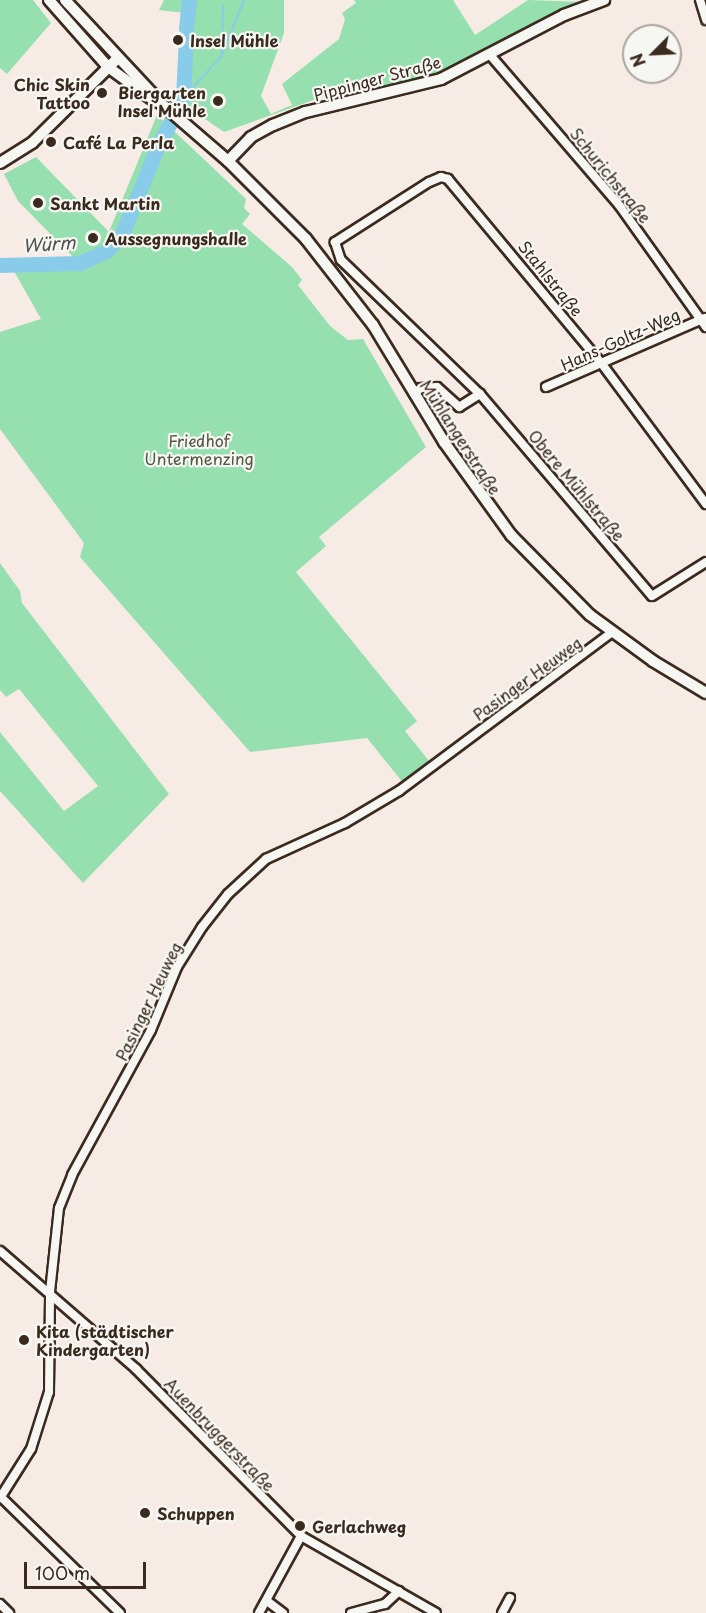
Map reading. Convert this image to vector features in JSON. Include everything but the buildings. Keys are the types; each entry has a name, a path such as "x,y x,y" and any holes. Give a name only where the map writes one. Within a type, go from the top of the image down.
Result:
{"main road":[{"path":"49,0 108,67 140,93 162,104"},
{"path":"65,0 162,104"},
{"name":"Pippinger Straße","path":"228,161 251,137 273,125 306,112 441,79 564,15 604,0"},
{"path":"0,163 32,143 118,58"},
{"name":"Mühlangerstraße","path":"162,104 228,161 306,239 359,305 463,472 511,535 612,632 706,693"}],"street":[{"path":"700,0 706,20"},
{"name":"Schurichstraße","path":"490,55 619,205 704,322"},
{"name":"Stahlstraße","path":"335,242 429,182 441,177 448,179 602,364 706,504"},
{"name":"Obere Mühlstraße","path":"335,242 341,260 480,394 652,596 706,562"},
{"name":"Hans-Goltz-Weg","path":"546,387 704,322"},
{"path":"414,394 430,385 437,387 459,407 480,394"},
{"name":"Pasinger Heuweg","path":"0,1497 31,1449 43,1417 52,1374 50,1292 58,1208 72,1175 151,1030 177,967 228,894 266,859 345,823 399,791 612,632"},
{"name":"Auenbruggerstraße","path":"0,1251 136,1369 301,1536 436,1613"},
{"path":"0,1497 120,1613"},
{"path":"259,1613 301,1536"},
{"path":"351,1613 385,1604 399,1591"},
{"path":"502,1613 510,1598"},
{"path":"267,1601 283,1613"},
{"path":"0,1604 9,1613"}],"green space":[{"path":"0,0 33,0 51,23 7,74 0,68"},
{"path":"164,0 284,0 284,33 261,96 271,114 292,105 282,84 339,39 345,19 342,13 356,3 354,0 453,0 475,35 528,0 584,2 450,71 359,94 344,89 224,132 176,99 183,70 185,13 159,10"},
{"name":"Friedhof Untermenzing","path":"157,115 246,199 244,208 250,214 242,224 292,267 302,280 298,285 330,326 348,340 363,339 426,447 319,537 326,546 296,572 417,721 405,731 429,761 427,768 404,784 367,738 250,752 80,557 84,543 0,429 0,332 41,319 10,264 79,263 18,201 4,174 36,157 109,232"},
{"path":"0,563 20,591 22,603 169,794 83,883 0,791 0,732 64,811 98,786 19,689 6,697 0,690"}],"waterway":[{"name":"Würm","path":"186,28 189,0"},
{"name":"Würm","path":"183,98 221,57 244,0"},
{"path":"222,53 223,5"},
{"name":"Würm","path":"0,265 80,263 106,251 121,236 157,148 183,98 186,37"}],"place":[{"name":"Insel Mühle","path":"178,40"},
{"name":"Chic Skin Tattoo","path":"102,93"},
{"name":"Biergarten Insel Mühle","path":"218,101"},
{"name":"Café La Perla","path":"51,142"},
{"name":"Sankt Martin","path":"38,203"},
{"name":"Aussegnungshalle","path":"93,238"},
{"name":"Kita (städtischer Kindergarten)","path":"24,1340"},
{"name":"Schuppen","path":"145,1513"},
{"name":"Gerlachweg","path":"300,1526"}]}
